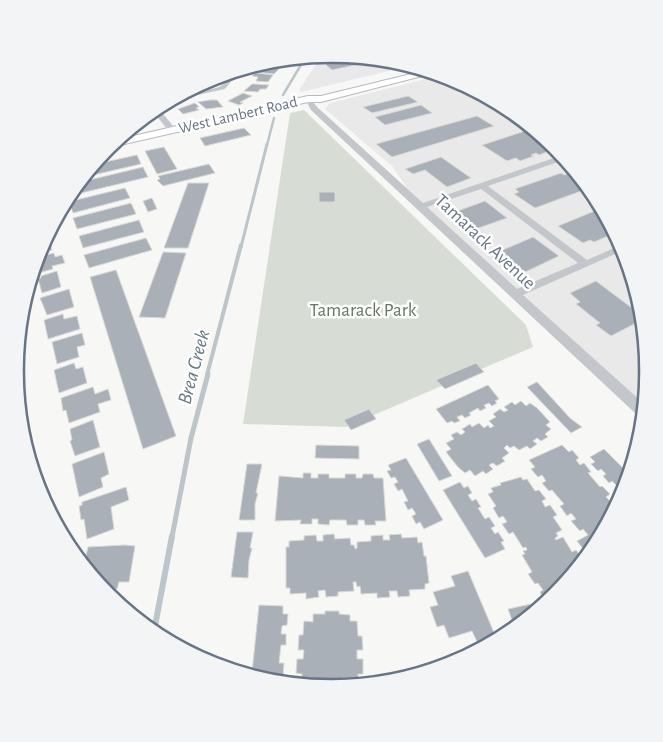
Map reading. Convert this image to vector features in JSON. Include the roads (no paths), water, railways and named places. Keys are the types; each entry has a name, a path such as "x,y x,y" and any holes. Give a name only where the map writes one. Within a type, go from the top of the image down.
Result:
{"main road":[{"name":"West Lambert Road","path":"308,99 317,93 403,72"},
{"name":"West Lambert Road","path":"127,142 308,99 322,99 416,76"}],"street":[{"path":"196,95 223,88 228,82"},
{"name":"Tamarack Avenue","path":"308,99 314,108 420,207 637,407"},
{"path":"161,115 173,131"},
{"path":"420,207 556,161"},
{"path":"482,186 586,264"},
{"path":"515,294 615,251"}],"waterway":[{"name":"Brea Creek","path":"283,95 301,65"},
{"name":"Brea Creek","path":"267,145 274,118"},
{"name":"Brea Creek","path":"241,247 267,144"},
{"name":"Brea Creek","path":"207,375 241,245"},
{"name":"Brea Creek","path":"172,537 191,438 208,374"},
{"name":"Brea Creek","path":"156,623 172,536"}],"park label":[{"name":"Tamarack Park","path":"363,310"}]}
